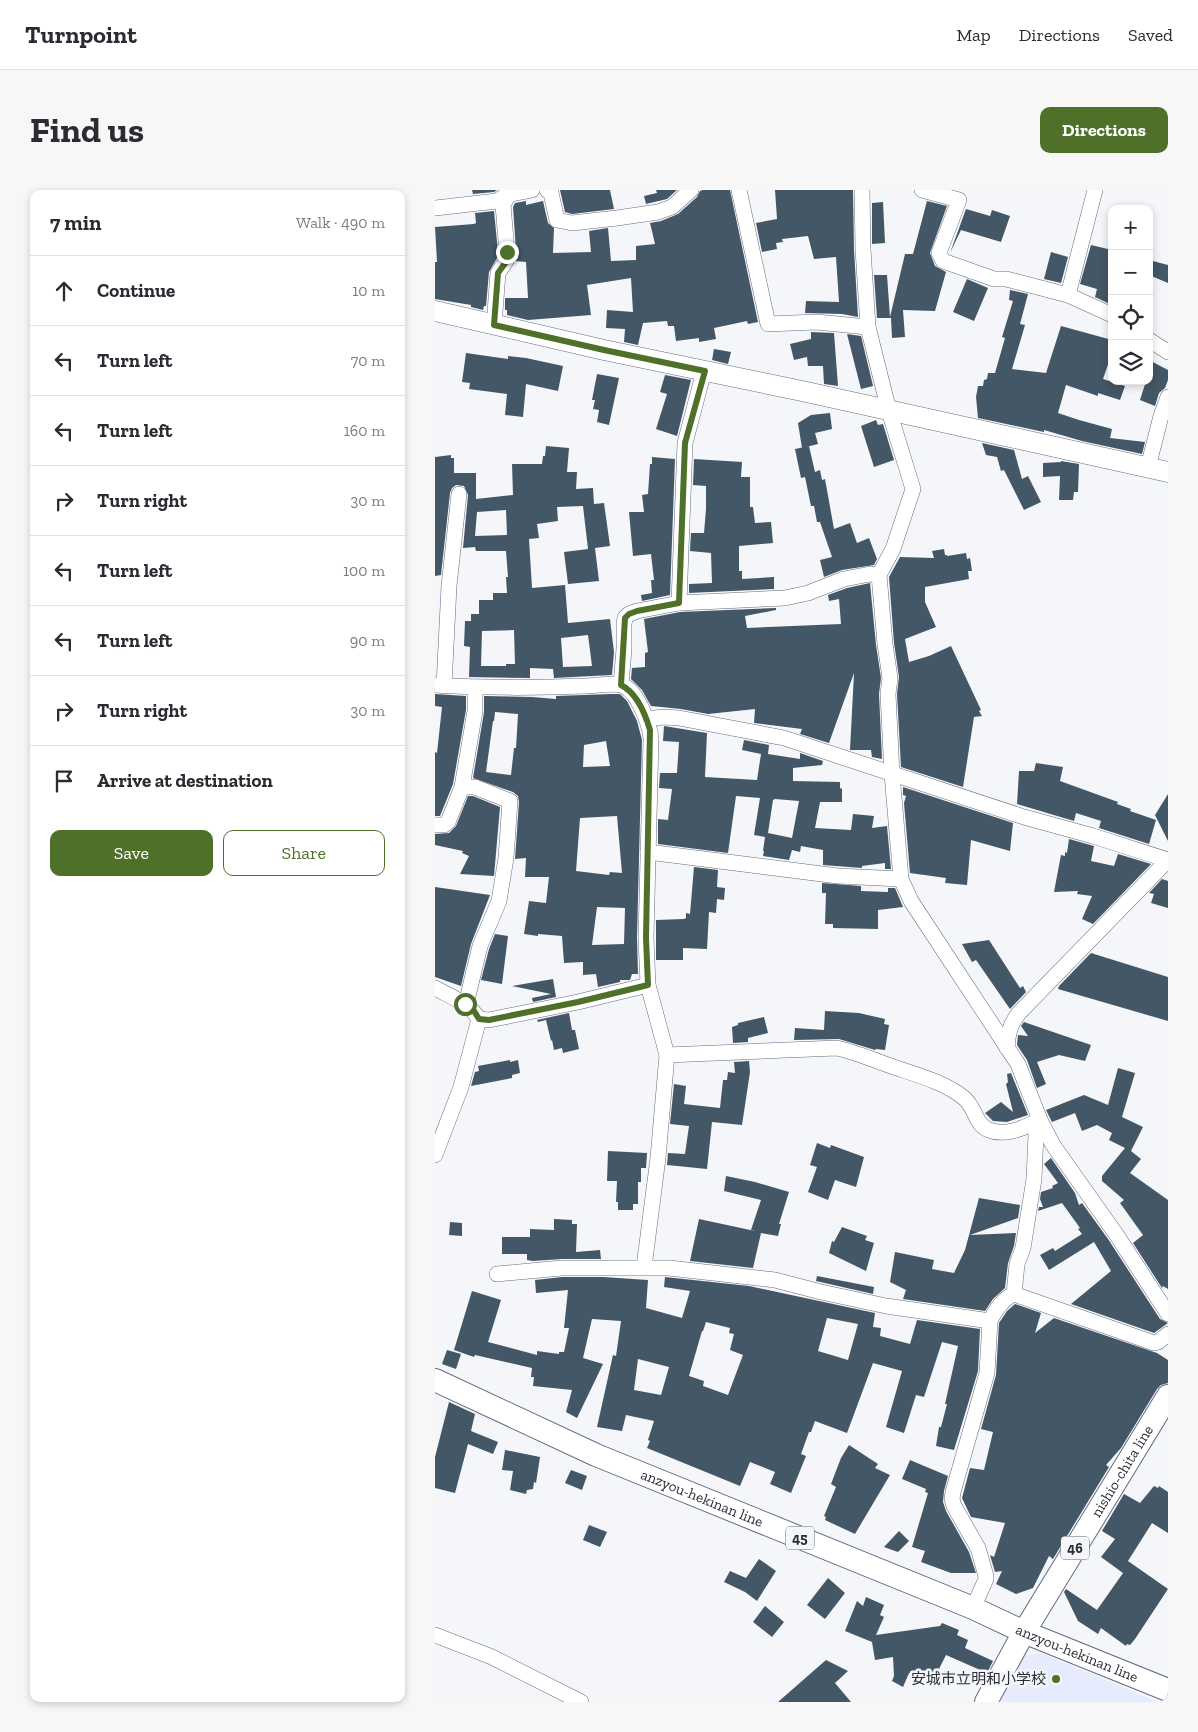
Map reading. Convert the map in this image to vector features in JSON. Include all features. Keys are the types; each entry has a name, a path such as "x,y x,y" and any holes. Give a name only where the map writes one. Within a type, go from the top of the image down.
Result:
{"main road":[{"name":"anzyou-hekinan line","path":"435,1380 596,1455 973,1608 1024,1632 1168,1690"},
{"name":"nishio-chita line","path":"986,1702 1024,1632 1168,1396"}],"street":[{"path":"435,208 497,201 509,193 532,190"},
{"path":"547,190 551,192 557,220 572,223 658,212 672,207 691,190"},
{"path":"739,190 768,324 816,322 868,327"},
{"path":"862,190 863,250 868,327 889,411 913,489 893,549 879,575 885,644 891,678 887,694 901,879 911,901 1018,1064 1040,1120 1053,1145 1116,1234 1168,1314"},
{"path":"922,190 959,200 939,253 943,261 994,279 1006,279 1068,295 1108,313"},
{"path":"1068,295 1095,190"},
{"path":"494,325 498,273 506,262 507,252 503,205 509,193"},
{"path":"435,311 604,350 1168,472"},
{"path":"1153,343 1168,352"},
{"path":"679,603 685,443 705,371"},
{"path":"1148,467 1161,416 1168,397"},
{"path":"459,494 439,685 475,688 551,688 621,685 633,693 647,719 651,739 646,938 648,985 667,1055 658,1158 644,1267"},
{"path":"621,685 625,618 629,614 679,603 785,598 808,593 844,579 870,574 879,575"},
{"path":"435,825 444,825 448,822 462,787 475,711 475,688"},
{"path":"647,719 679,718 784,738 1024,817 1093,836 1168,860 1012,1021 1007,1048"},
{"path":"462,787 475,787 509,801 506,858 499,901 480,946 465,1004"},
{"path":"648,852 838,876 901,879"},
{"path":"479,1019 489,1020 578,1002 648,985"},
{"path":"435,988 465,1004 474,1011 479,1019 461,1087 435,1155"},
{"path":"667,1055 837,1048 851,1051 927,1079 964,1098 971,1105 980,1125 990,1131 1010,1132 1040,1120"},
{"path":"1014,1294 1017,1264 1023,1248 1034,1179 1035,1134 1040,1120"},
{"path":"497,1274 562,1268 644,1267 775,1280 886,1306 990,1321"},
{"path":"973,1608 986,1576 979,1548 954,1506 952,1499 987,1373 990,1321 993,1313 1009,1296 1014,1294 1154,1343 1168,1334"},
{"path":"435,1635 492,1657 581,1702"}],"shaded area":[{"name":"安城市立明和小学校","path":"1041,1653 1158,1702 997,1702 1022,1656"}],"building":[{"path":"472,190 497,190 473,194"},
{"path":"560,190 610,190 614,209 572,214 565,212"},
{"path":"656,190 677,190 667,199 646,204 644,196 657,193"},
{"path":"703,190 730,190 758,322 748,324 747,321 714,328 716,339 699,342 699,338 676,341 674,326 668,326 667,321 643,323 638,345 624,342 625,329 606,328 607,310 633,312 631,278 587,285 591,315 528,320 507,315 505,298 528,298 526,262 515,261 513,207 515,203 526,201 526,205 543,201 548,223 554,228 553,253 591,252 589,231 608,228 611,261 636,260 636,246 655,244 650,223 678,214"},
{"path":"775,190 853,190 858,317 842,314 805,313 806,301 839,302 836,257 814,259 808,236 782,239 783,242 776,243 777,249 762,252 756,223 777,219"},
{"path":"927,201 947,206 930,253 935,266 946,272 935,311 903,310 905,337 892,338 891,318 877,318 874,275 887,275 890,317 905,254 913,254"},
{"path":"883,202 885,243 872,244 872,203"},
{"path":"966,209 990,216 992,210 1010,216 1001,242 961,230 950,253"},
{"path":"494,211 498,252 497,258 489,272 486,306 484,306 483,310 471,307 471,305 435,299 435,262 437,262 435,227 474,224 476,223 475,213"},
{"path":"1091,245 1108,249 1108,303 1095,297 1097,289 1080,284"},
{"path":"1051,252 1068,257 1061,283 1044,279"},
{"path":"1153,261 1168,265 1168,283 1153,277"},
{"path":"967,279 988,288 974,321 953,312"},
{"path":"1010,290 1028,294 1020,324 1025,325 1012,369 1046,373 1061,326 1108,339 1108,365 1103,379 1108,381 1108,385 1125,386 1120,400 1098,393 1098,396 1066,385 1058,413 1112,429 1110,438 1145,442 1142,454 1082,441 1044,430 1044,432 978,418 976,397 978,386 983,386 988,373 995,373 1005,338 1002,337 1013,301 1009,300"},
{"path":"811,332 834,333 838,386 824,384 823,366 808,366 807,357 794,360 790,344 811,339"},
{"path":"847,334 861,336 873,386 861,389"},
{"path":"714,349 731,352 728,364 712,360"},
{"path":"466,353 508,359 508,356 526,358 563,366 558,391 526,384 523,417 505,415 507,394 469,389 470,383 462,382"},
{"path":"1153,362 1168,370 1168,380 1165,388 1159,393 1155,406 1140,400 1145,385 1153,385"},
{"path":"597,374 619,378 609,425 597,422 599,410 593,409 595,400 592,400"},
{"path":"665,375 691,380 677,436 656,429 667,394 660,392"},
{"path":"830,413 832,429 815,433 818,444 802,448 798,423 811,415"},
{"path":"876,420 878,425 883,424 894,460 874,467 861,426"},
{"path":"982,443 1014,450 1022,479 1028,476 1041,502 1024,510 1004,470 1001,471 997,457 986,455"},
{"path":"546,446 569,448 567,472 577,472 576,489 593,488 594,504 604,503 610,546 595,548 599,581 568,584 564,552 588,549 583,506 557,507 558,521 537,524 539,538 529,539 532,588 565,585 568,623 610,619 614,652 612,675 554,678 553,669 530,668 530,678 469,677 470,647 464,646 465,621 471,621 471,614 479,614 479,600 493,600 493,593 507,593 506,551 476,551 475,547 463,548 468,495 464,486 456,485 450,493 441,575 435,576 435,457 451,455 451,458 454,458 454,473 476,473 476,499 513,495 512,464 542,464 543,456 545,456","holes":["506,510 507,535 475,536 477,512","514,630 515,664 481,666 482,631","588,635 592,666 563,667 561,638"]},
{"path":"809,446 815,472 820,470 822,480 825,479 834,529 850,523 857,543 869,538 877,559 874,565 842,570 824,577 820,560 832,557 820,522 817,522 814,506 811,506 805,477 801,478 795,449"},
{"path":"652,457 675,459 670,595 642,601 641,595 652,593 651,580 654,580 651,554 633,556 629,512 644,512 642,495 648,494"},
{"path":"694,459 742,462 741,477 750,477 750,507 753,507 755,523 771,522 773,543 739,546 739,571 742,571 742,579 774,577 774,589 689,593 689,584 712,583 711,553 690,551 691,533 704,533 706,509 706,486 693,485"},
{"path":"1061,461 1079,464 1078,492 1074,492 1073,500 1059,500 1060,476 1043,477 1043,463"},
{"path":"944,549 947,556 966,553 967,559 970,558 972,571 968,571 969,579 925,587 925,602 936,627 905,639 909,662 929,656 951,646 981,710 979,711 982,716 974,717 963,787 901,767 897,694 899,677 894,643 889,577 900,557 934,558 932,551"},
{"path":"870,583 881,678 879,694 882,759 872,757 871,750 850,750 854,673 829,743 800,734 802,729 754,723 755,709 708,714 651,706 642,690 631,679 632,668 645,667 645,653 648,652 644,619 680,612 776,608 776,610 745,616 747,628 841,624 839,599 829,601 828,595 847,588"},
{"path":"435,694 466,696 466,710 453,784 440,816 435,816 435,752 437,753 442,707 435,706"},
{"path":"620,694 627,701 637,721 642,740 637,938 638,974 632,974 630,980 620,980 620,982 598,987 596,974 583,975 583,962 564,963 562,936 524,934 529,901 546,903 549,877 525,877 526,858 515,859 518,796 513,792 473,778 484,712 484,696 556,699 556,696","holes":["495,712 518,714 516,748 514,748 511,775 486,772","606,741 610,766 583,767 584,745","617,816 622,873 610,872 609,875 576,871 580,818","597,907 625,908 624,944 592,945"]},
{"path":"664,726 707,733 705,777 757,780 761,754 742,750 744,740 769,745 768,754 800,759 800,753 823,761 822,765 793,768 793,781 840,782 842,802 820,802 815,828 851,830 853,814 874,816 872,828 887,826 891,869 885,869 885,863 862,866 862,868 823,865 823,850 801,846 800,852 792,850 789,860 763,856 765,837 754,835 760,798 736,796 728,853 658,844 658,819 668,820 672,789 659,788 660,773 677,773 679,742 663,741","holes":["773,800 799,801 792,838 768,833"]},
{"path":"1036,763 1063,767 1060,781 1118,802 1117,804 1131,809 1130,811 1156,820 1149,844 1099,828 1101,821 1076,813 1074,821 1017,804 1019,771 1034,771"},
{"path":"903,787 1013,823 1010,851 971,840 967,885 945,883 946,878 910,873 904,803 906,796 903,795"},
{"path":"1168,794 1168,841 1155,815"},
{"path":"468,796 473,796 500,807 494,876 460,874 469,856 462,853 463,851 435,845 435,834 449,833 456,826"},
{"path":"1069,839 1094,846 1091,861 1114,866 1118,854 1151,864 1093,924 1082,919 1092,896 1077,894 1078,891 1054,892 1061,855 1065,856 1065,852 1067,853"},
{"path":"694,867 718,870 717,887 725,888 724,900 717,899 716,913 709,912 707,949 683,948 683,960 656,960 656,920 684,919 686,918 686,913 690,914"},
{"path":"1162,879 1168,881 1168,908 1151,903 1154,894 1149,893"},
{"path":"822,883 861,886 861,891 888,892 888,888 895,888 903,907 878,910 878,929 833,928 833,924 825,924 826,893 822,893"},
{"path":"435,887 490,895 471,944 461,986 435,977"},
{"path":"495,934 508,936 502,984 481,980"},
{"path":"989,940 1020,988 1023,986 1026,992 1010,1009 976,960 972,962 962,944"},
{"path":"1091,953 1168,977 1168,1021 1058,989"},
{"path":"553,979 556,997 533,1002 532,998 551,994 512,986"},
{"path":"825,1011 859,1013 885,1019 884,1024 889,1025 885,1050 875,1050 839,1039 794,1040 795,1028 824,1030"},
{"path":"569,1013 572,1030 575,1030 579,1049 563,1053 562,1048 554,1050 546,1020 538,1022 537,1020"},
{"path":"764,1017 768,1033 748,1038 748,1042 733,1043 732,1027 738,1025 738,1023"},
{"path":"1024,1022 1091,1045 1085,1061 1059,1055 1037,1062 1046,1084 1037,1088 1027,1060 1017,1045 1018,1035 1028,1036 1021,1026"},
{"path":"510,1060 510,1062 518,1060 520,1073 512,1075 512,1078 471,1086 475,1072 479,1071 478,1066"},
{"path":"749,1061 750,1072 742,1125 712,1122 707,1169 667,1165 668,1153 685,1154 689,1126 670,1124 674,1084 686,1086 684,1104 720,1108 723,1080 727,1080 728,1072 735,1073 734,1062"},
{"path":"1118,1068 1135,1073 1122,1117 1143,1127 1131,1151 1141,1159 1130,1173 1168,1200 1168,1289 1163,1286 1162,1288 1133,1243 1143,1235 1120,1203 1124,1200 1102,1181 1102,1176 1125,1148 1109,1140 1112,1133 1097,1125 1082,1131 1075,1113 1052,1122 1046,1110 1084,1095 1108,1105"},
{"path":"1011,1073 1028,1115 1007,1122 993,1121 985,1113 1001,1102 1013,1112 1006,1084 1008,1082 1007,1074"},
{"path":"817,1143 830,1148 831,1145 864,1157 856,1187 835,1180 828,1200 808,1192 817,1167 810,1165"},
{"path":"608,1151 647,1153 646,1168 641,1168 641,1182 638,1182 638,1204 633,1204 633,1210 618,1210 618,1202 616,1202 617,1181 607,1181"},
{"path":"1051,1158 1075,1193 1079,1205 1082,1203 1108,1239 1160,1319 1168,1323 1154,1333 1071,1304 1111,1271 1094,1242 1049,1270 1040,1255 1053,1248 1055,1251 1082,1234 1078,1229 1080,1228 1062,1203 1038,1211 1039,1207 1043,1207 1040,1199 1041,1192 1053,1188 1052,1186 1058,1183 1044,1164"},
{"path":"726,1176 789,1192 779,1224 781,1224 778,1236 761,1233 753,1268 690,1261 699,1219 755,1231 751,1230 761,1200 724,1191"},
{"path":"979,1198 1020,1205 1018,1218 970,1235 1016,1233 1008,1263 1005,1288 993,1299 985,1311 903,1299 906,1290 890,1282 895,1252 934,1260 932,1269 954,1273 965,1250"},
{"path":"554,1219 572,1220 572,1224 577,1224 576,1252 600,1250 601,1259 533,1261 527,1260 527,1254 502,1254 502,1237 530,1237 530,1229 554,1230"},
{"path":"450,1222 462,1223 462,1236 449,1235"},
{"path":"842,1227 867,1236 865,1240 874,1243 866,1271 829,1253 832,1241 834,1242"},
{"path":"817,1276 874,1287 873,1294 816,1281"},
{"path":"562,1277 603,1277 648,1280 646,1308 682,1318 690,1291 664,1287 665,1277 749,1286 875,1313 873,1327 881,1328 880,1336 910,1344 917,1320 980,1329 978,1371 954,1450 936,1446 939,1427 941,1427 947,1404 945,1404 958,1346 942,1342 924,1397 916,1395 904,1433 886,1427 902,1371 873,1363 847,1433 815,1421 801,1454 806,1456 791,1493 770,1484 775,1472 750,1462 740,1486 647,1448 654,1421 626,1415 622,1431 597,1427 613,1355 616,1356 621,1321 592,1319 583,1358 603,1364 577,1418 566,1412 572,1390 533,1386 532,1368 475,1355 474,1357 454,1350 472,1291 501,1300 488,1342 537,1355 537,1351 559,1354 559,1352 564,1352 569,1328 564,1328 568,1290 536,1293 535,1280","holes":["827,1318 858,1324 848,1360 818,1351","706,1322 730,1328 729,1333 734,1334 730,1350 743,1355 728,1395 703,1386 704,1381 689,1376","638,1359 669,1367 661,1395 634,1390"]},
{"path":"1015,1304 1041,1313 1035,1333 1054,1318 1157,1353 1168,1360 1168,1383 1161,1385 1157,1389 1121,1448 1106,1465 1109,1467 1053,1559 1049,1556 1033,1588 1016,1594 996,1584 1002,1571 995,1572 990,1555 994,1557 1005,1523 971,1517 962,1498 970,1468 984,1470 993,1432 981,1429 996,1375 999,1323 1007,1311"},
{"path":"447,1350 461,1354 456,1369 442,1364"},
{"path":"449,1402 475,1414 471,1431 498,1442 493,1454 468,1444 455,1493 435,1488 435,1457"},
{"path":"849,1445 878,1464 875,1468 890,1475 855,1534 825,1520 826,1517 824,1516 836,1487 831,1484 841,1458"},
{"path":"505,1450 540,1457 536,1483 534,1482 533,1489 527,1490 526,1494 510,1490 513,1471 502,1470"},
{"path":"910,1460 948,1476 943,1502 969,1552 976,1573 951,1573 921,1562 925,1551 912,1547 928,1493 925,1492 926,1489 902,1479"},
{"path":"571,1470 587,1476 582,1490 565,1483"},
{"path":"1154,1486 1158,1488 1159,1486 1168,1492 1168,1533 1152,1523 1128,1561 1168,1589 1135,1639 1130,1645 1127,1644 1126,1646 1101,1628 1098,1634 1078,1621 1064,1592 1066,1589 1097,1610 1123,1573 1101,1557 1115,1539 1102,1531 1124,1494 1140,1503"},
{"path":"589,1525 607,1532 600,1547 583,1540"},
{"path":"899,1531 909,1541 898,1552 884,1547"},
{"path":"759,1559 776,1571 757,1601 745,1592 724,1582 730,1571 746,1578"},
{"path":"828,1578 845,1593 825,1619 807,1605"},
{"path":"866,1597 884,1605 880,1615 884,1617 876,1635 940,1626 942,1623 959,1630 957,1635 968,1640 965,1648 993,1661 987,1673 946,1655 937,1673 909,1673 903,1687 892,1681 894,1676 893,1657 875,1660 872,1642 845,1631 857,1601 863,1606"},
{"path":"765,1606 784,1622 772,1637 753,1622"},
{"path":"826,1660 848,1671 835,1683 851,1702 778,1702"}],"place":[{"name":"安城市立明和小学校","path":"1056,1679"}],"route":[{"path":"465,1004 474,1011 479,1019 489,1020 578,1002 648,985 646,938 651,739 647,719 633,693 621,685 624,624 625,618 629,614 679,603 685,443 705,371 494,325 498,273 506,262 507,252"}]}
